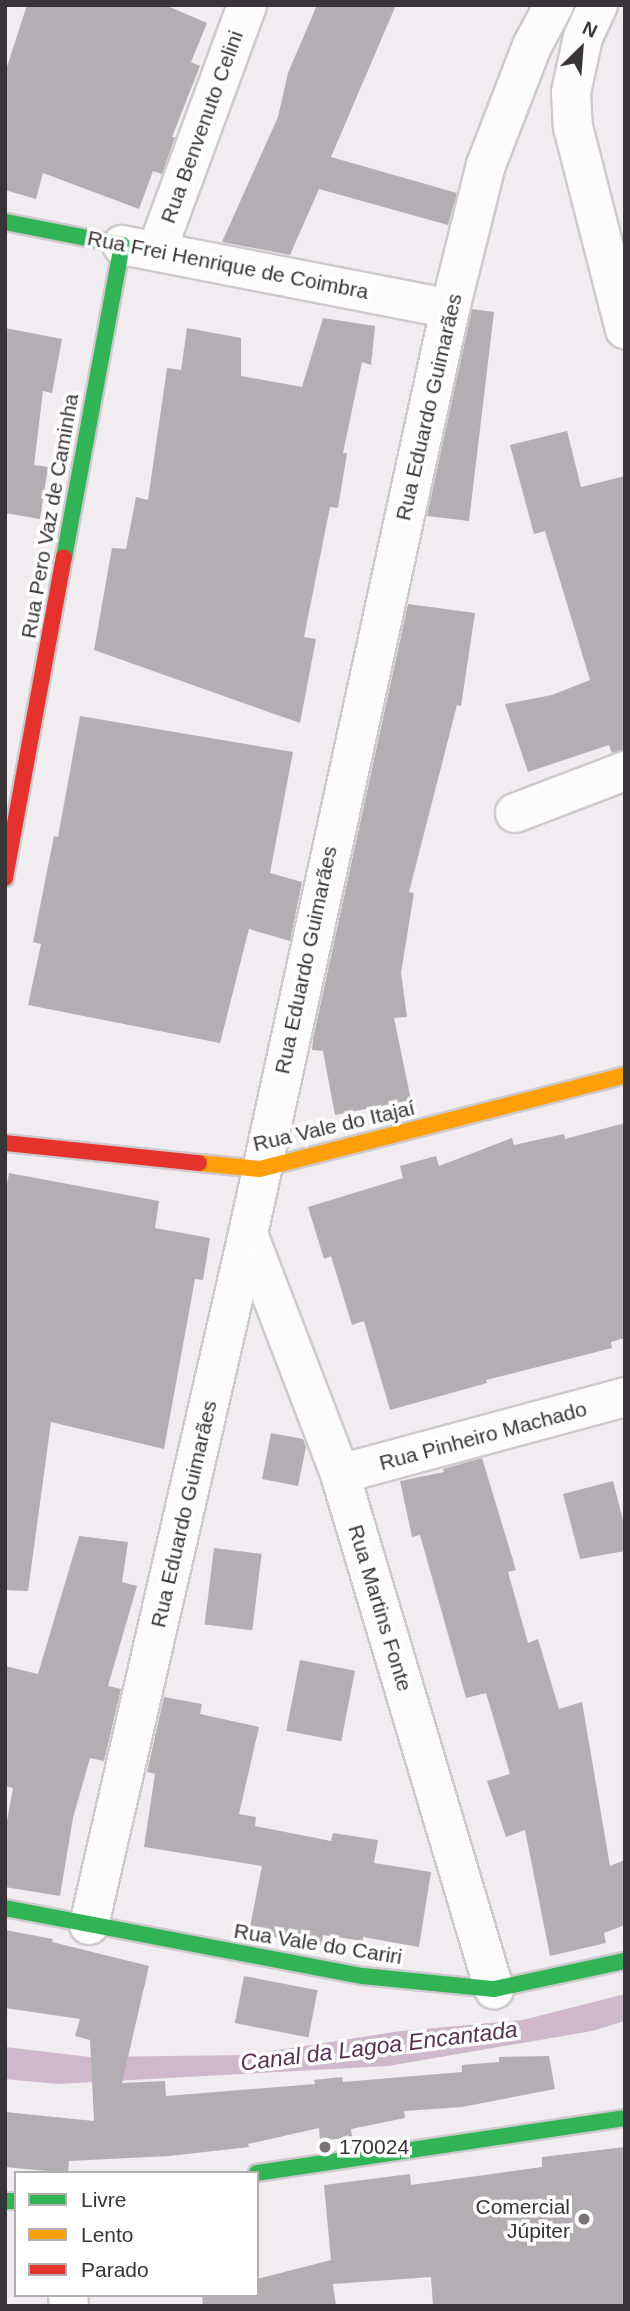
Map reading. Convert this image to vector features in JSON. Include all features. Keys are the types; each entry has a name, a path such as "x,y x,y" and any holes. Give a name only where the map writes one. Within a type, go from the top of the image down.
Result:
{"main road":[{"name":"Rua Frei Henrique de Coimbra","path":"5,222 139,247"},
{"name":"Rua Pero Vaz de Caminha","path":"5,878 139,247"},
{"name":"Rua Vale do Itajaí","path":"5,1143 260,1169 625,1075"},
{"name":"Rua Vale do Cariri","path":"5,1908 363,1976 494,1989 580,1973 625,1961"},
{"path":"259,2173 625,2118"}],"street":[{"name":"Rua Benvenuto Celini","path":"139,247 247,5"},
{"name":"Rua Eduardo Guimarães","path":"89,1925 248,1234 260,1169 450,309 486,166 532,46 554,5"},
{"path":"598,5 583,37 570,92 573,127 625,329"},
{"name":"Rua Frei Henrique de Coimbra","path":"139,247 450,309"},
{"path":"515,813 625,771"},
{"name":"Rua Martins Fonte","path":"248,1234 340,1474 494,1989"},
{"name":"Rua Pinheiro Machado","path":"340,1474 625,1397"}],"water":[{"name":"Canal da Lagoa Encantada","path":"625,1994 625,2021 592,2031 388,2066 57,2084 5,2079 5,2047 90,2057 246,2055 401,2031 523,2020"}],"building":[{"path":"27,5 165,5 207,23 191,62 200,66 172,137 175,137 162,174 153,171 139,209 43,173 36,199 5,190 5,73"},
{"path":"317,5 396,5 331,157 457,193 448,225 319,189 290,255 222,242 278,117 288,73"},
{"path":"472,309 494,312 469,521 427,516"},
{"path":"323,318 375,326 371,365 362,362 343,453 347,453 338,508 330,507 304,637 316,639 300,723 94,650 112,548 126,549 136,497 148,500 167,368 181,370 187,328 241,338 241,376 302,387"},
{"path":"5,328 62,339 52,393 43,391 34,465 48,467 40,519 5,513"},
{"path":"567,431 581,487 625,476 625,750 612,753 609,745 528,772 505,704 552,695 590,680 545,531 534,534 510,445"},
{"path":"408,604 475,613 461,706 457,705 409,892 414,893 401,973 407,1017 394,1018 411,1100 335,1115 323,1051 312,1050 313,1039"},
{"path":"80,716 293,752 270,873 302,882 290,941 249,929 220,1043 28,1005 41,944 33,942 54,836 58,837"},
{"path":"625,1123 625,1338 611,1342 612,1348 486,1380 487,1383 390,1410 364,1321 352,1325 331,1256 324,1259 308,1207 403,1178 400,1166 436,1156 439,1166 512,1138 514,1145 564,1134 565,1139"},
{"path":"9,1173 159,1201 155,1228 210,1238 203,1280 195,1279 164,1449 51,1422 28,1591 5,1590 5,1196"},
{"path":"271,1433 303,1439 306,1447 298,1486 262,1479"},
{"path":"482,1458 516,1570 508,1572 528,1643 538,1639 559,1709 582,1702 610,1866 625,1860 625,1925 604,1933 606,1943 550,1956 525,1830 506,1837 487,1781 510,1774 486,1693 466,1698 420,1535 412,1537 400,1481 444,1472 443,1469"},
{"path":"613,1481 625,1528 625,1551 580,1559 563,1494"},
{"path":"79,1536 128,1542 122,1582 137,1586 108,1686 121,1689 104,1761 90,1758 73,1818 60,1896 5,1887 5,1831 13,1788 5,1786 5,1666 38,1674"},
{"path":"214,1548 262,1554 252,1630 205,1624"},
{"path":"300,1660 355,1671 341,1741 286,1731"},
{"path":"164,1697 202,1704 200,1714 259,1727 239,1814 256,1817 255,1826 331,1841 333,1833 378,1840 374,1863 431,1872 419,1947 363,1937 363,1941 323,1935 322,1946 249,1932 262,1866 144,1847 155,1774 147,1772"},
{"path":"5,1930 53,1939 52,1942 149,1966 122,2083 165,2081 166,2096 315,2084 314,2080 342,2077 343,2082 462,2072 462,2065 499,2062 499,2057 549,2056 555,2089 462,2107 404,2111 405,2118 351,2129 352,2137 320,2141 319,2128 248,2144 249,2147 169,2156 69,2161 68,2171 5,2167 5,2112 94,2121 90,2040 75,2036 80,2019 5,2008"},
{"path":"244,1976 318,1990 308,2037 235,2023"},
{"path":"625,2147 625,2306 433,2306 431,2277 333,2284 336,2306 203,2306 202,2297 259,2297 259,2278 331,2260 324,2185 410,2174 411,2185 542,2167 542,2157"}],"traffic: fast":[{"path":"5,222 122,245 64,557"},
{"path":"5,1908 363,1976 494,1989 625,1961"},
{"path":"259,2173 625,2118"},
{"path":"5,2201 14,2201"}],"traffic: slow":[{"path":"199,1163 260,1169 625,1075"}],"traffic: jam":[{"path":"5,878 64,557"},
{"path":"5,1143 199,1163"}],"place":[{"name":"170024","path":"325,2147"},
{"name":"Comercial Júpiter","path":"584,2219"}]}
